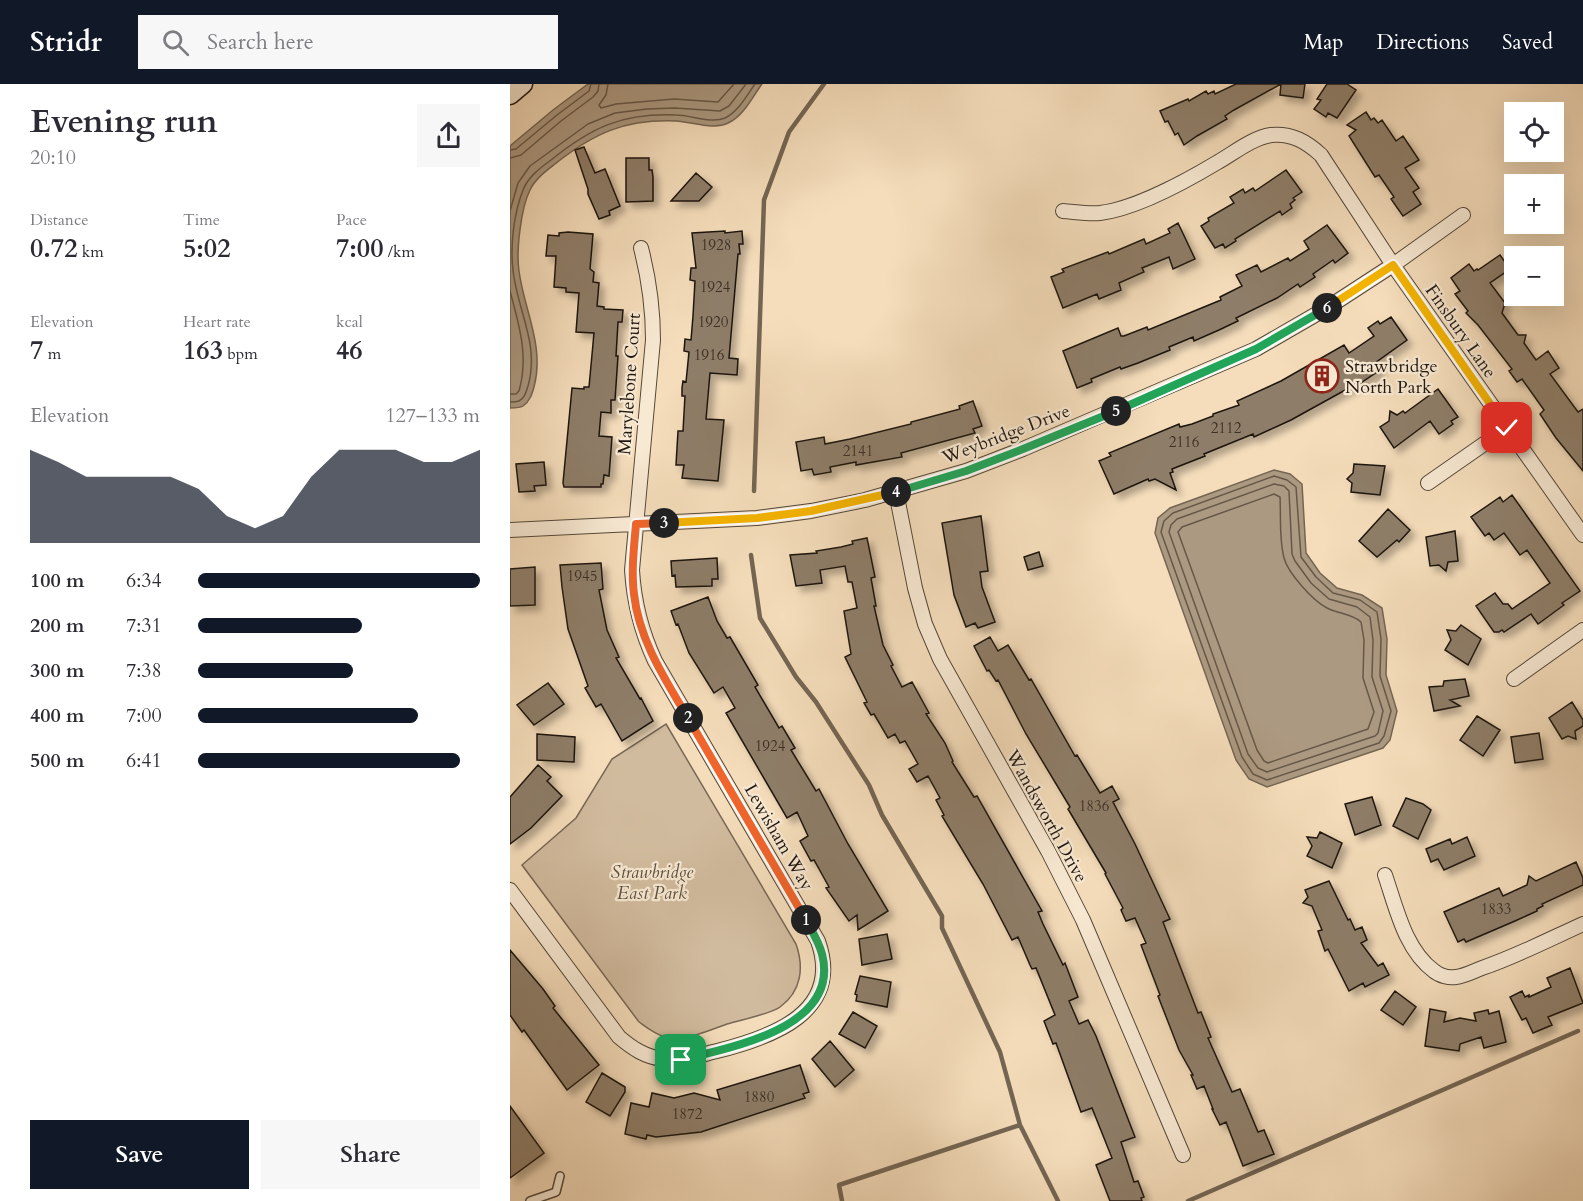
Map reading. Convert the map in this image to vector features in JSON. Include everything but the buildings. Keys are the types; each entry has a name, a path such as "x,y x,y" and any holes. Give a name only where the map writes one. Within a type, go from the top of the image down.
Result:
{"main road":[{"path":"510,95 523,84"}],"street":[{"name":"Finsbury Lane","path":"1063,211 1101,213 1121,208 1188,180 1257,139 1271,135 1286,135 1309,144 1321,155 1393,265 1583,535"},
{"name":"Weybridge Drive","path":"510,530 757,518 811,511 896,492 966,471 1023,449 1256,349 1328,308 1463,215"},
{"name":"Marylebone Court","path":"636,524 653,340 653,308 641,248"},
{"path":"1428,483 1507,428"},
{"name":"Wandsworth Drive","path":"896,492 915,588 925,624 940,659 1048,851 1083,920 1183,1155"},
{"name":"Lewisham Way","path":"510,890 619,1037 632,1048 647,1056 664,1060 681,1060 741,1045 767,1035 803,1014 817,996 822,984 823,955 818,940 646,642 634,596 632,570 636,524"},
{"path":"1514,679 1583,630"},
{"path":"1385,875 1402,926 1412,946 1426,964 1436,973 1446,977 1457,977 1498,962 1583,924"}],"lane":[{"path":"530,1201 556,1192 560,1176"}],"green space":[{"name":"Strawbridge East Park","path":"666,724 796,944 800,961 797,986 787,1001 776,1010 700,1034 679,1038 663,1036 639,1022 522,865 576,818 612,759"}],"water":[{"path":"588,84 762,84 740,115 724,125 658,121 611,130 569,153 535,182 527,198 522,218 518,262 535,343 537,372 533,390 527,402 522,407 510,408 510,146"},
{"path":"1274,470 1290,474 1302,484 1306,553 1320,573 1337,588 1362,595 1382,608 1387,639 1386,675 1397,711 1390,740 1383,748 1267,787 1249,779 1236,760 1155,533 1158,518 1170,508"}],"waterway":[{"path":"754,491 764,200 789,132 824,84"},
{"path":"751,555 760,618 796,677 816,702 869,785 882,815 942,916 942,928 1000,1052 1020,1125 1058,1201"},
{"path":"1188,1201 1578,1031"},
{"path":"842,1201 839,1185 1020,1125"}],"place":[{"name":"Strawbridge North Park","path":"1322,376"}],"route":[{"path":"681,1060 741,1045 767,1035 798,1018 817,996 822,984 823,955 818,940 646,642 634,596 632,570 636,524 757,518 811,511 865,500 966,471 1184,382 1256,349 1328,308 1393,265 1507,428"}]}
